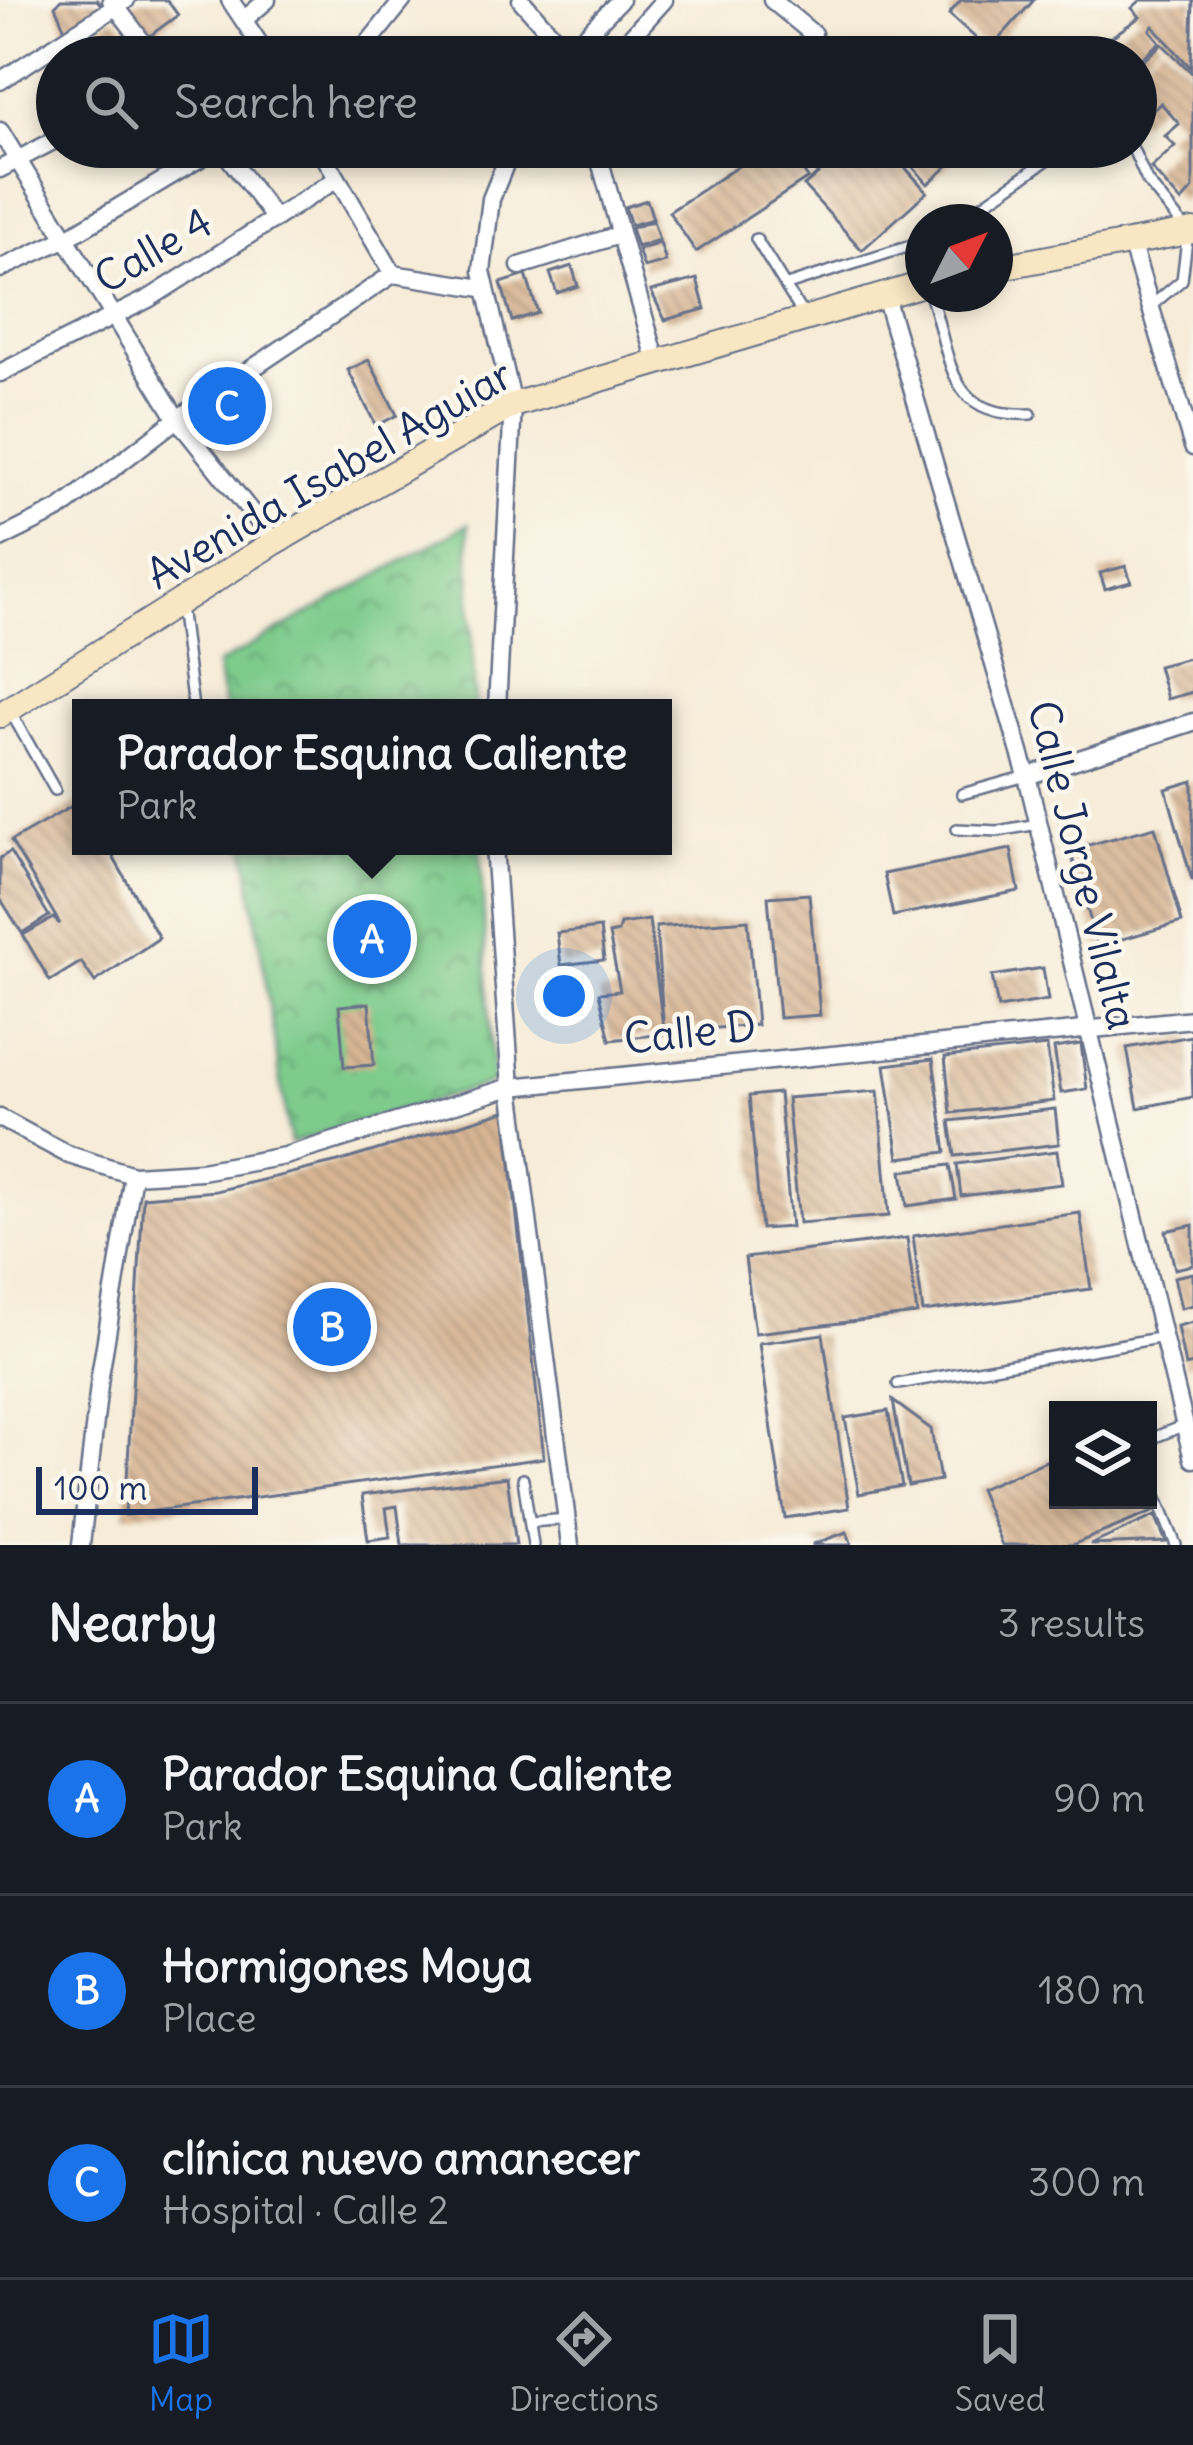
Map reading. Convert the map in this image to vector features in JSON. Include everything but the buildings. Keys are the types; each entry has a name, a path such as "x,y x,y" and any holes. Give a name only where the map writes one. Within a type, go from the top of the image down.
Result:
{"main road":[{"path":"1013,264 1190,231"},
{"name":"Avenida Isabel Aguiar","path":"5,712 275,542 513,405 905,288"}],"street":[{"path":"230,0 256,36"},
{"path":"246,18 267,0"},
{"path":"375,36 403,0"},
{"path":"521,0 551,36"},
{"path":"585,36 620,0"},
{"path":"632,36 664,0"},
{"path":"772,0 813,36"},
{"path":"67,36 118,2 140,36"},
{"path":"0,81 36,57"},
{"path":"0,131 177,419 275,542"},
{"path":"0,169 36,151"},
{"path":"0,269 67,238 185,168"},
{"path":"236,168 275,219"},
{"path":"331,168 393,274"},
{"path":"497,699 513,405 482,288 490,200 503,168"},
{"path":"601,168 656,359"},
{"name":"Calle 4","path":"0,373 115,315 337,179"},
{"path":"520,266 619,235"},
{"path":"1130,239 1193,447"},
{"path":"0,539 60,509 177,419 393,274 482,288"},
{"name":"Calle Jorge Vilalta","path":"884,293 1027,776 1193,1459"},
{"path":"1027,776 1193,722"},
{"path":"495,855 511,1087 571,1545"},
{"name":"Calle D","path":"0,1118 69,1155 133,1175 201,1171 285,1156 511,1087 1193,1018"},
{"path":"81,1545 100,1376 133,1175"}],"lane":[{"path":"984,204 1036,168"},
{"path":"1141,168 1190,231 1190,268 1172,291 1150,306"},
{"path":"755,239 805,318"},
{"path":"787,285 905,248"},
{"path":"936,312 968,400 1003,415 1031,413"},
{"path":"180,602 192,699"},
{"path":"5,712 55,790"},
{"path":"962,794 1027,776"},
{"path":"957,829 998,831 1038,824"},
{"path":"898,1384 1166,1336"},
{"path":"1157,1436 1187,1424"},
{"path":"524,1479 533,1545"},
{"path":"1157,1498 1176,1545"},
{"path":"531,1522 568,1519"}],"green space":[{"path":"468,524 475,699 223,699 217,665"},
{"path":"246,855 480,855 493,1083 290,1143"}],"place":[{"name":"clínica nuevo amanecer","path":"227,406"},
{"name":"Parador Esquina Caliente","path":"372,939"},
{"name":"Hormigones Moya","path":"332,1327"}]}
